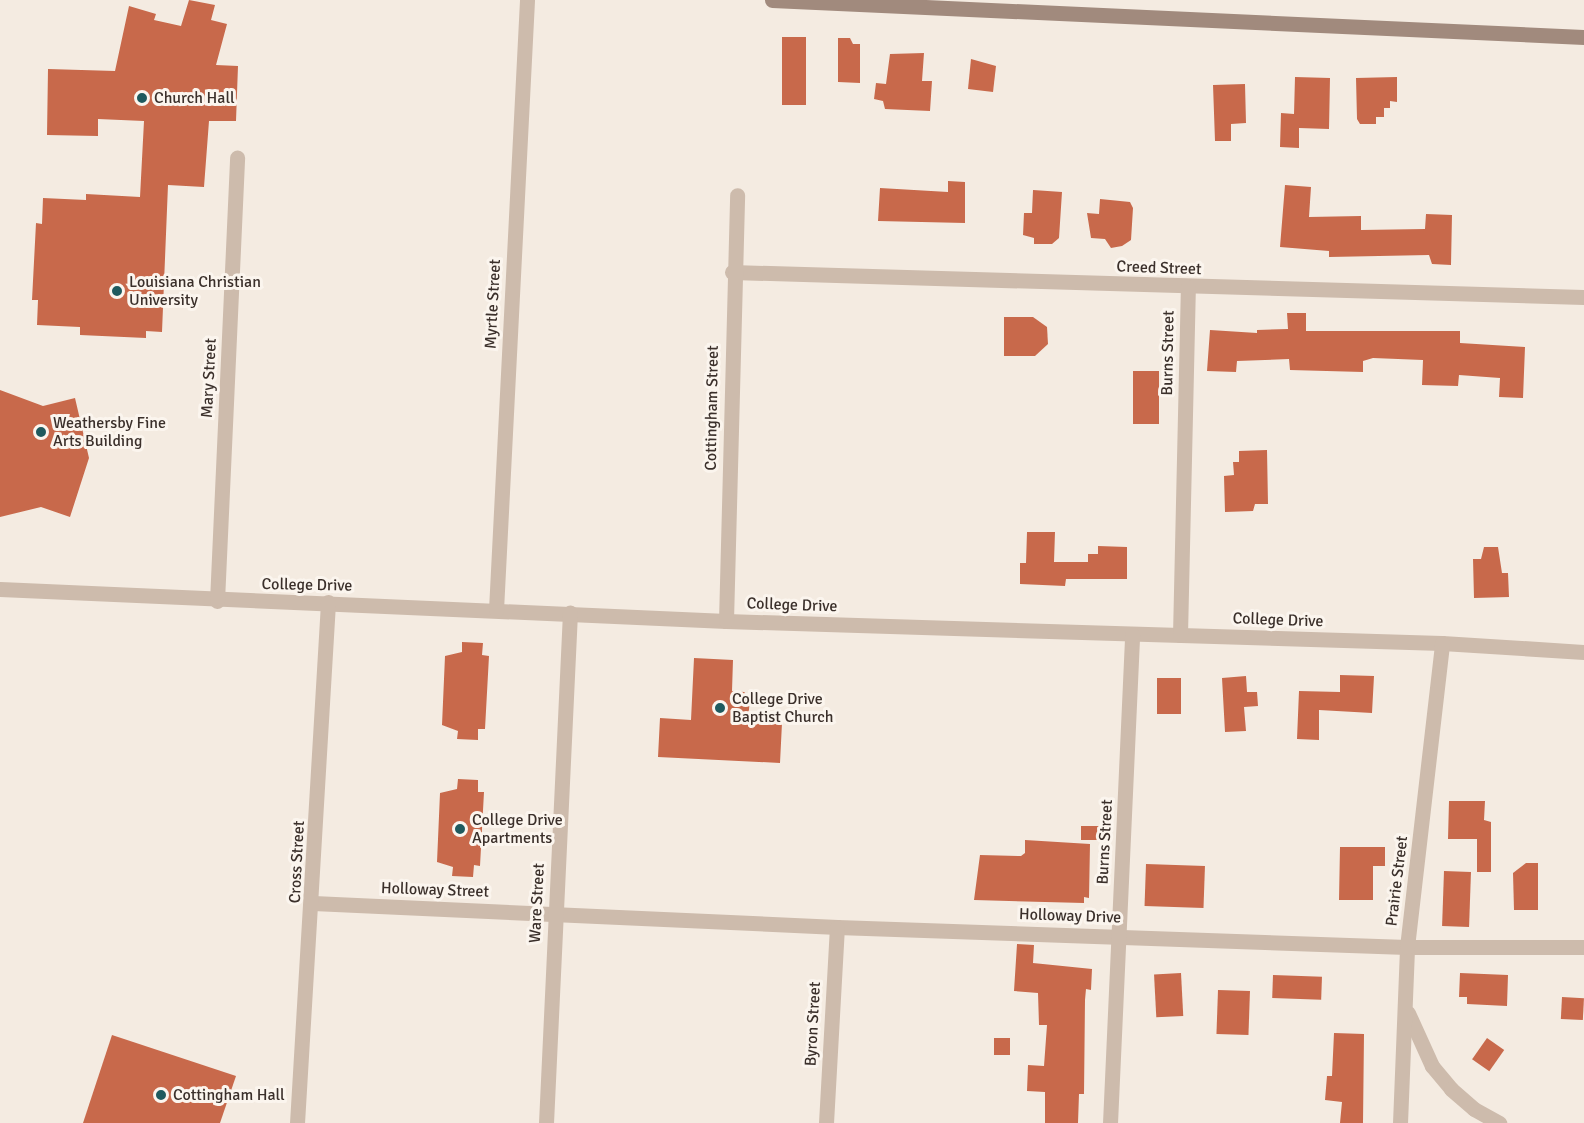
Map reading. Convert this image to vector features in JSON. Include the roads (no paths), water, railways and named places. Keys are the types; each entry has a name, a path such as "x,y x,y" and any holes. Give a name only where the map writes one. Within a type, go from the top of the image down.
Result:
{"main road":[{"path":"772,0 1584,37"}],"street":[{"name":"Myrtle Street","path":"496,610 527,0"},
{"name":"Mary Street","path":"217,601 237,157"},
{"name":"Cottingham Street","path":"726,621 732,272 737,195"},
{"name":"Creed Street","path":"732,272 1584,297"},
{"name":"Burns Street","path":"1179,635 1188,287"},
{"name":"College Drive","path":"0,589 217,601 328,602 726,621 1442,643 1584,652"},
{"name":"Cross Street","path":"297,1123 313,903 328,602"},
{"name":"Ware Street","path":"546,1123 570,613"},
{"name":"Burns Street","path":"1110,1123 1132,634"},
{"name":"Prairie Street","path":"1400,1123 1407,946 1442,643"},
{"name":"Holloway Street","path":"313,903 555,912"},
{"name":"Holloway Drive","path":"555,912 837,927 1407,946 1584,948"},
{"name":"Byron Street","path":"826,1123 837,927"},
{"path":"1406,1004 1432,1066 1474,1109 1499,1123"}],"place":[{"name":"Church Hall","path":"142,98"},
{"name":"Louisiana Christian University","path":"117,291"},
{"name":"Weathersby Fine Arts Building","path":"41,432"},
{"name":"College Drive Baptist Church","path":"720,708"},
{"name":"College Drive Apartments","path":"460,829"},
{"name":"Cottingham Hall","path":"161,1095"}]}
